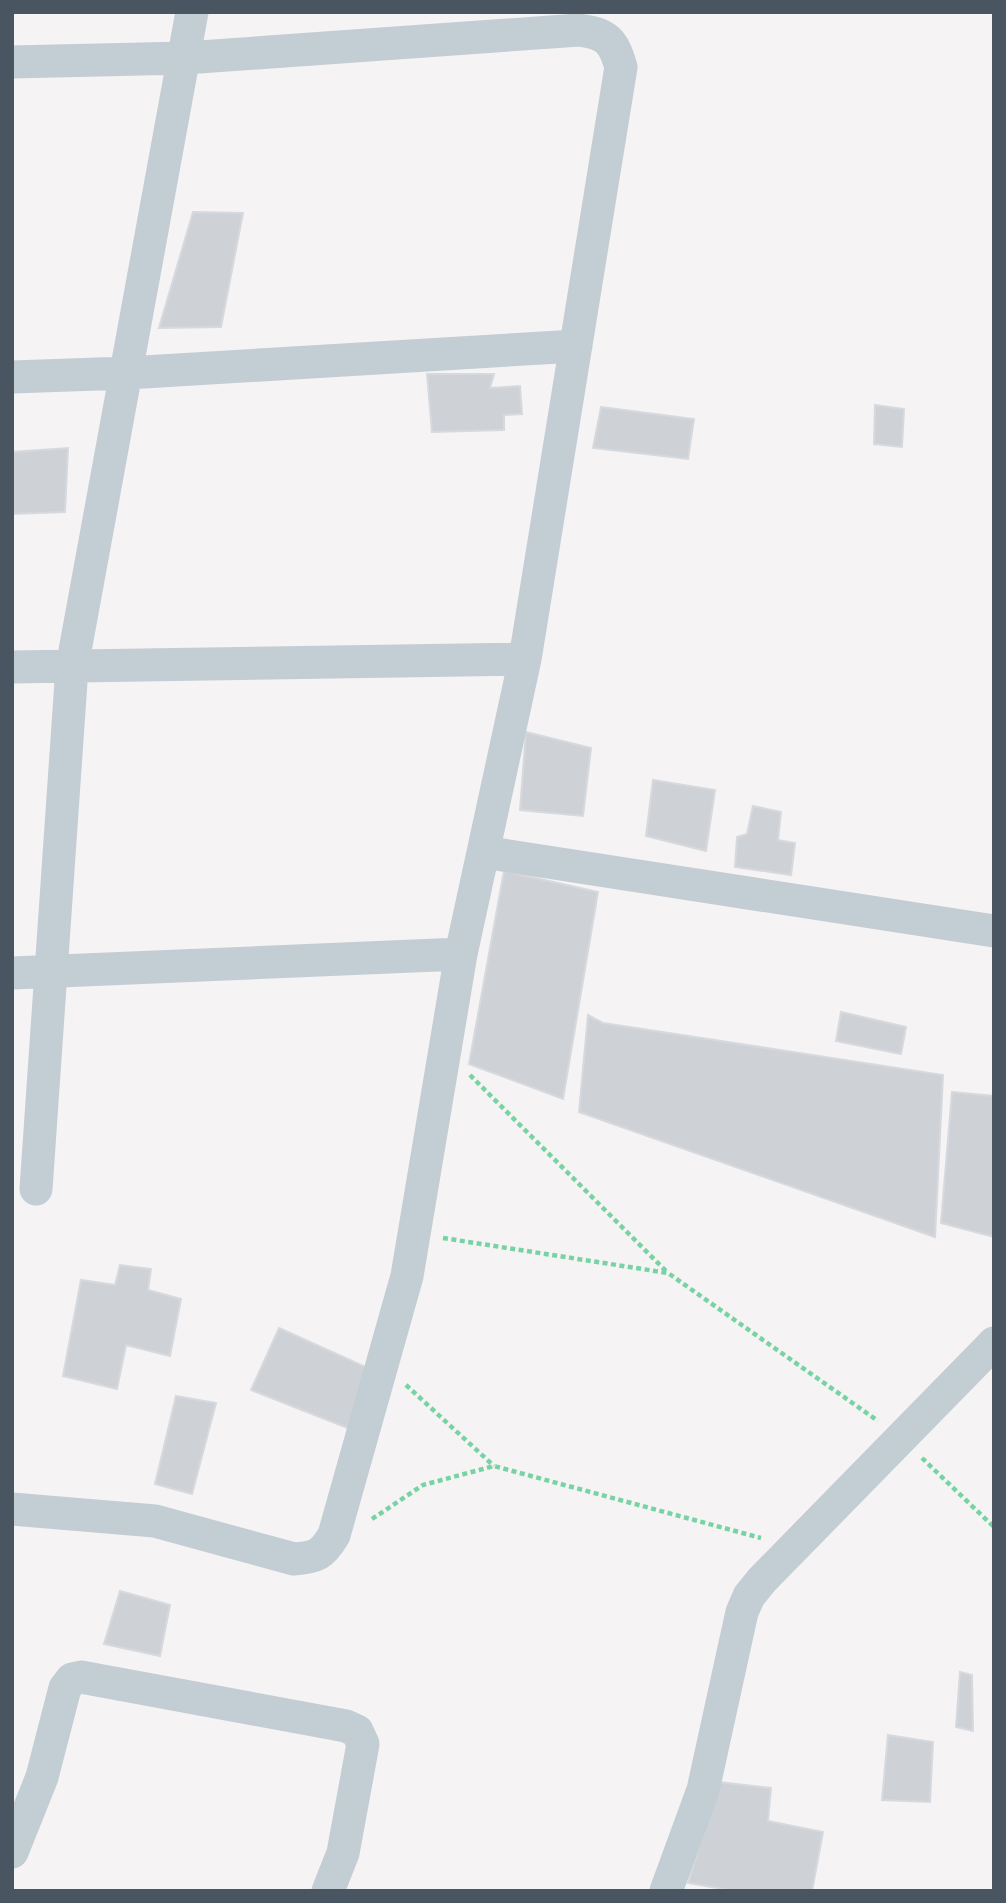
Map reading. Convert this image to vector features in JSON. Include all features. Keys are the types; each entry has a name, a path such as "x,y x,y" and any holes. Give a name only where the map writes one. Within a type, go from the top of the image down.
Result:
{"street":[{"path":"36,1189 72,667 192,12"},
{"path":"12,62 185,58 579,30 599,33 614,46 621,67 524,659 461,954 407,1276 334,1535 325,1551 313,1557 294,1559 155,1521 12,1510"},
{"path":"12,377 127,373 576,346"},
{"path":"12,667 524,659"},
{"path":"483,852 994,931"},
{"path":"12,973 461,954"},
{"path":"666,1891 703,1790 742,1612 749,1597 762,1580 994,1343"},
{"path":"12,1852 42,1777 65,1688 72,1679 81,1677 346,1726 357,1731 363,1744 342,1853 328,1891"}],"path":[{"path":"445,1050 668,1273 901,1437 994,1527"},
{"path":"414,1234 668,1273"},
{"path":"383,1363 494,1466 794,1547"},
{"path":"368,1521 423,1485 494,1466"}],"building":[{"path":"193,212 243,213 221,327 159,328"},
{"path":"427,374 494,374 490,388 520,386 522,414 504,415 504,430 432,432"},
{"path":"875,405 904,409 902,447 874,444"},
{"path":"601,407 694,419 688,459 593,448"},
{"path":"68,448 65,512 12,514 12,452"},
{"path":"526,732 591,748 583,816 520,810"},
{"path":"653,780 715,790 706,851 646,836"},
{"path":"753,806 781,812 778,840 795,843 791,875 735,867 737,837 747,834"},
{"path":"504,871 598,892 563,1099 469,1064"},
{"path":"841,1012 906,1027 901,1054 836,1041"},
{"path":"588,1015 603,1023 943,1075 935,1237 579,1112"},
{"path":"952,1092 994,1096 994,1237 941,1223"},
{"path":"120,1265 151,1269 148,1290 181,1299 170,1356 126,1345 117,1389 63,1376 81,1280 115,1285"},
{"path":"279,1328 368,1368 358,1432 251,1390"},
{"path":"176,1396 216,1403 192,1494 155,1484"},
{"path":"120,1591 170,1605 160,1656 104,1644"},
{"path":"960,1672 972,1675 973,1731 956,1727"},
{"path":"888,1735 933,1742 930,1802 882,1800"},
{"path":"719,1782 771,1788 768,1821 823,1832 812,1891 735,1891 688,1883"}]}
